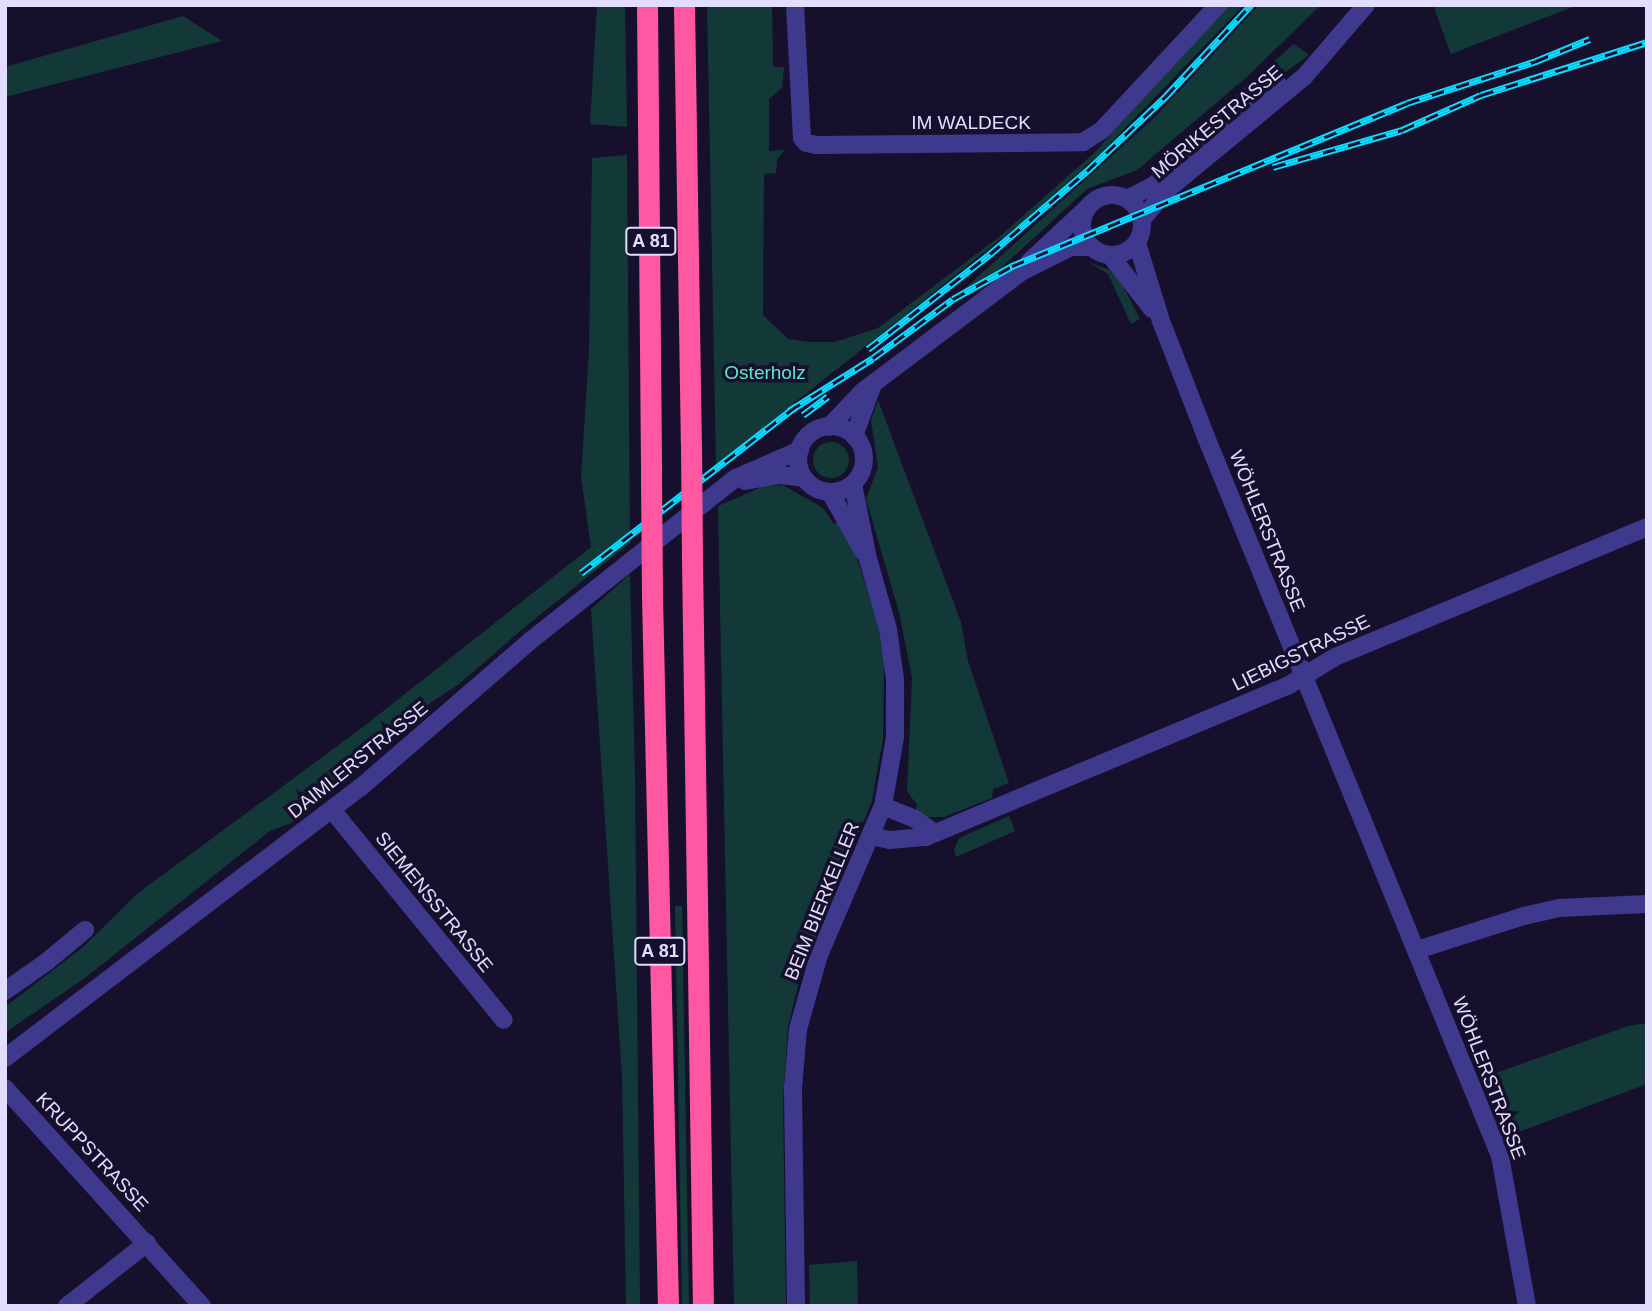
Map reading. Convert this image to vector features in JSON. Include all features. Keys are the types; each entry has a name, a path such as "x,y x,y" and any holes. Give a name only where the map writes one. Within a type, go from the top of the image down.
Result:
{"highway":[{"name":"A 81","path":"648,5 652,596 668,1306"},
{"name":"A 81","path":"684,5 703,1306"}],"street":[{"name":"IM WALDECK","path":"795,5 802,138 806,143 816,145 1083,142 1102,130 1218,5"},
{"name":"MÖRIKESTRASSE","path":"1137,243 1142,231 1142,219 1168,189 1304,77 1366,5"},
{"name":"MÖRIKESTRASSE","path":"1021,272 1037,251 1088,207 1102,197 1119,195 1127,199 1153,186 1271,88 1318,58"},
{"path":"1127,199 1137,207 1142,219"},
{"path":"1088,207 1084,215 1083,232 1092,247 1110,255 1120,254 1137,243"},
{"name":"WÖHLERSTRASSE","path":"1137,243 1161,320 1500,1156 1527,1306"},
{"name":"MÖRIKESTRASSE","path":"829,427 850,401 1021,272 1071,247 1092,247"},
{"name":"WÖHLERSTRASSE","path":"1110,255 1129,275 1161,320"},
{"path":"854,436 872,387"},
{"path":"829,427 838,427 854,436 864,455 863,466 853,484 830,492 815,488 803,478 798,459 808,436 829,427"},
{"name":"DAIMLERSTRASSE","path":"5,1058 332,810 530,641 728,485 751,469 800,450"},
{"name":"DAIMLERSTRASSE","path":"728,485 768,476 803,478"},
{"name":"BEIM BIERKELLER","path":"796,1306 793,1088 798,1029 819,955 883,806 894,746 895,679 888,629 868,559 853,484"},
{"name":"BEIM BIERKELLER","path":"830,492 868,559"},
{"name":"LIEBIGSTRASSE","path":"871,836 903,841 934,833 1289,685 1335,657 1647,527"},
{"path":"883,806 915,819 934,833"},
{"name":"SIEMENSSTRASSE","path":"332,810 504,1020"},
{"path":"1417,950 1524,916 1559,908 1647,904"},
{"path":"5,990 85,930"},
{"name":"KRUPPSTRASSE","path":"6,1089 202,1306"},
{"name":"KRUPPSTRASSE","path":"67,1306 147,1243"}],"green space":[{"path":"597,5 625,5 627,127 590,124"},
{"name":"Osterholz","path":"707,5 772,5 773,67 784,67 782,88 769,99 769,151 785,150 777,159 776,173 764,174 763,315 788,339 835,342 878,328 999,237 1093,154 1228,5 1244,5 1102,152 1025,220 716,465"},
{"path":"1259,5 1321,5 1248,76 1137,170 1087,189 1001,268 962,291 1155,117"},
{"path":"1433,5 1578,5 1451,54"},
{"path":"183,16 222,41 5,97 5,67"},
{"path":"1294,44 1309,55 1255,94 1184,153 1180,147 1183,141"},
{"path":"627,155 630,543 526,626 458,685 430,703 291,823 270,831 85,978 6,1032 5,1007 82,948 138,893 363,727 591,547 581,477 589,349 592,158"},
{"path":"1088,262 1110,270 1120,280 1140,319 1131,324 1108,274"},
{"path":"878,400 961,622 968,661 1009,783 993,789 992,798 944,817 925,817 915,812 917,805 907,791 912,678 899,612 866,499 878,467 871,420"},
{"path":"831,442 844,447 849,460 844,473 831,478 818,473 813,460 818,447"},
{"path":"783,485 823,508 834,524 841,521 855,551 877,621 884,661 883,739 872,801 800,978 788,1026 783,1100 786,1306 734,1306 718,506 762,487"},
{"path":"630,574 635,774 640,1306 626,1306 622,1076 591,609"},
{"path":"1009,816 1015,831 956,857 954,850 959,838"},
{"path":"675,906 682,906 689,1306 682,1306"},
{"path":"1647,1023 1647,1084 1508,1136 1485,1088 1503,1081 1496,1073 1628,1026"},
{"path":"857,1261 858,1306 810,1306 809,1265"}],"railway":[{"path":"868,349 990,254 1087,171 1166,96 1251,5"},
{"path":"789,411 873,358 953,299 1012,266 1407,103 1536,61 1590,39"},
{"path":"1273,167 1402,130 1481,95 1647,42"},
{"path":"803,415 828,396"},
{"path":"581,573 796,406"}]}
